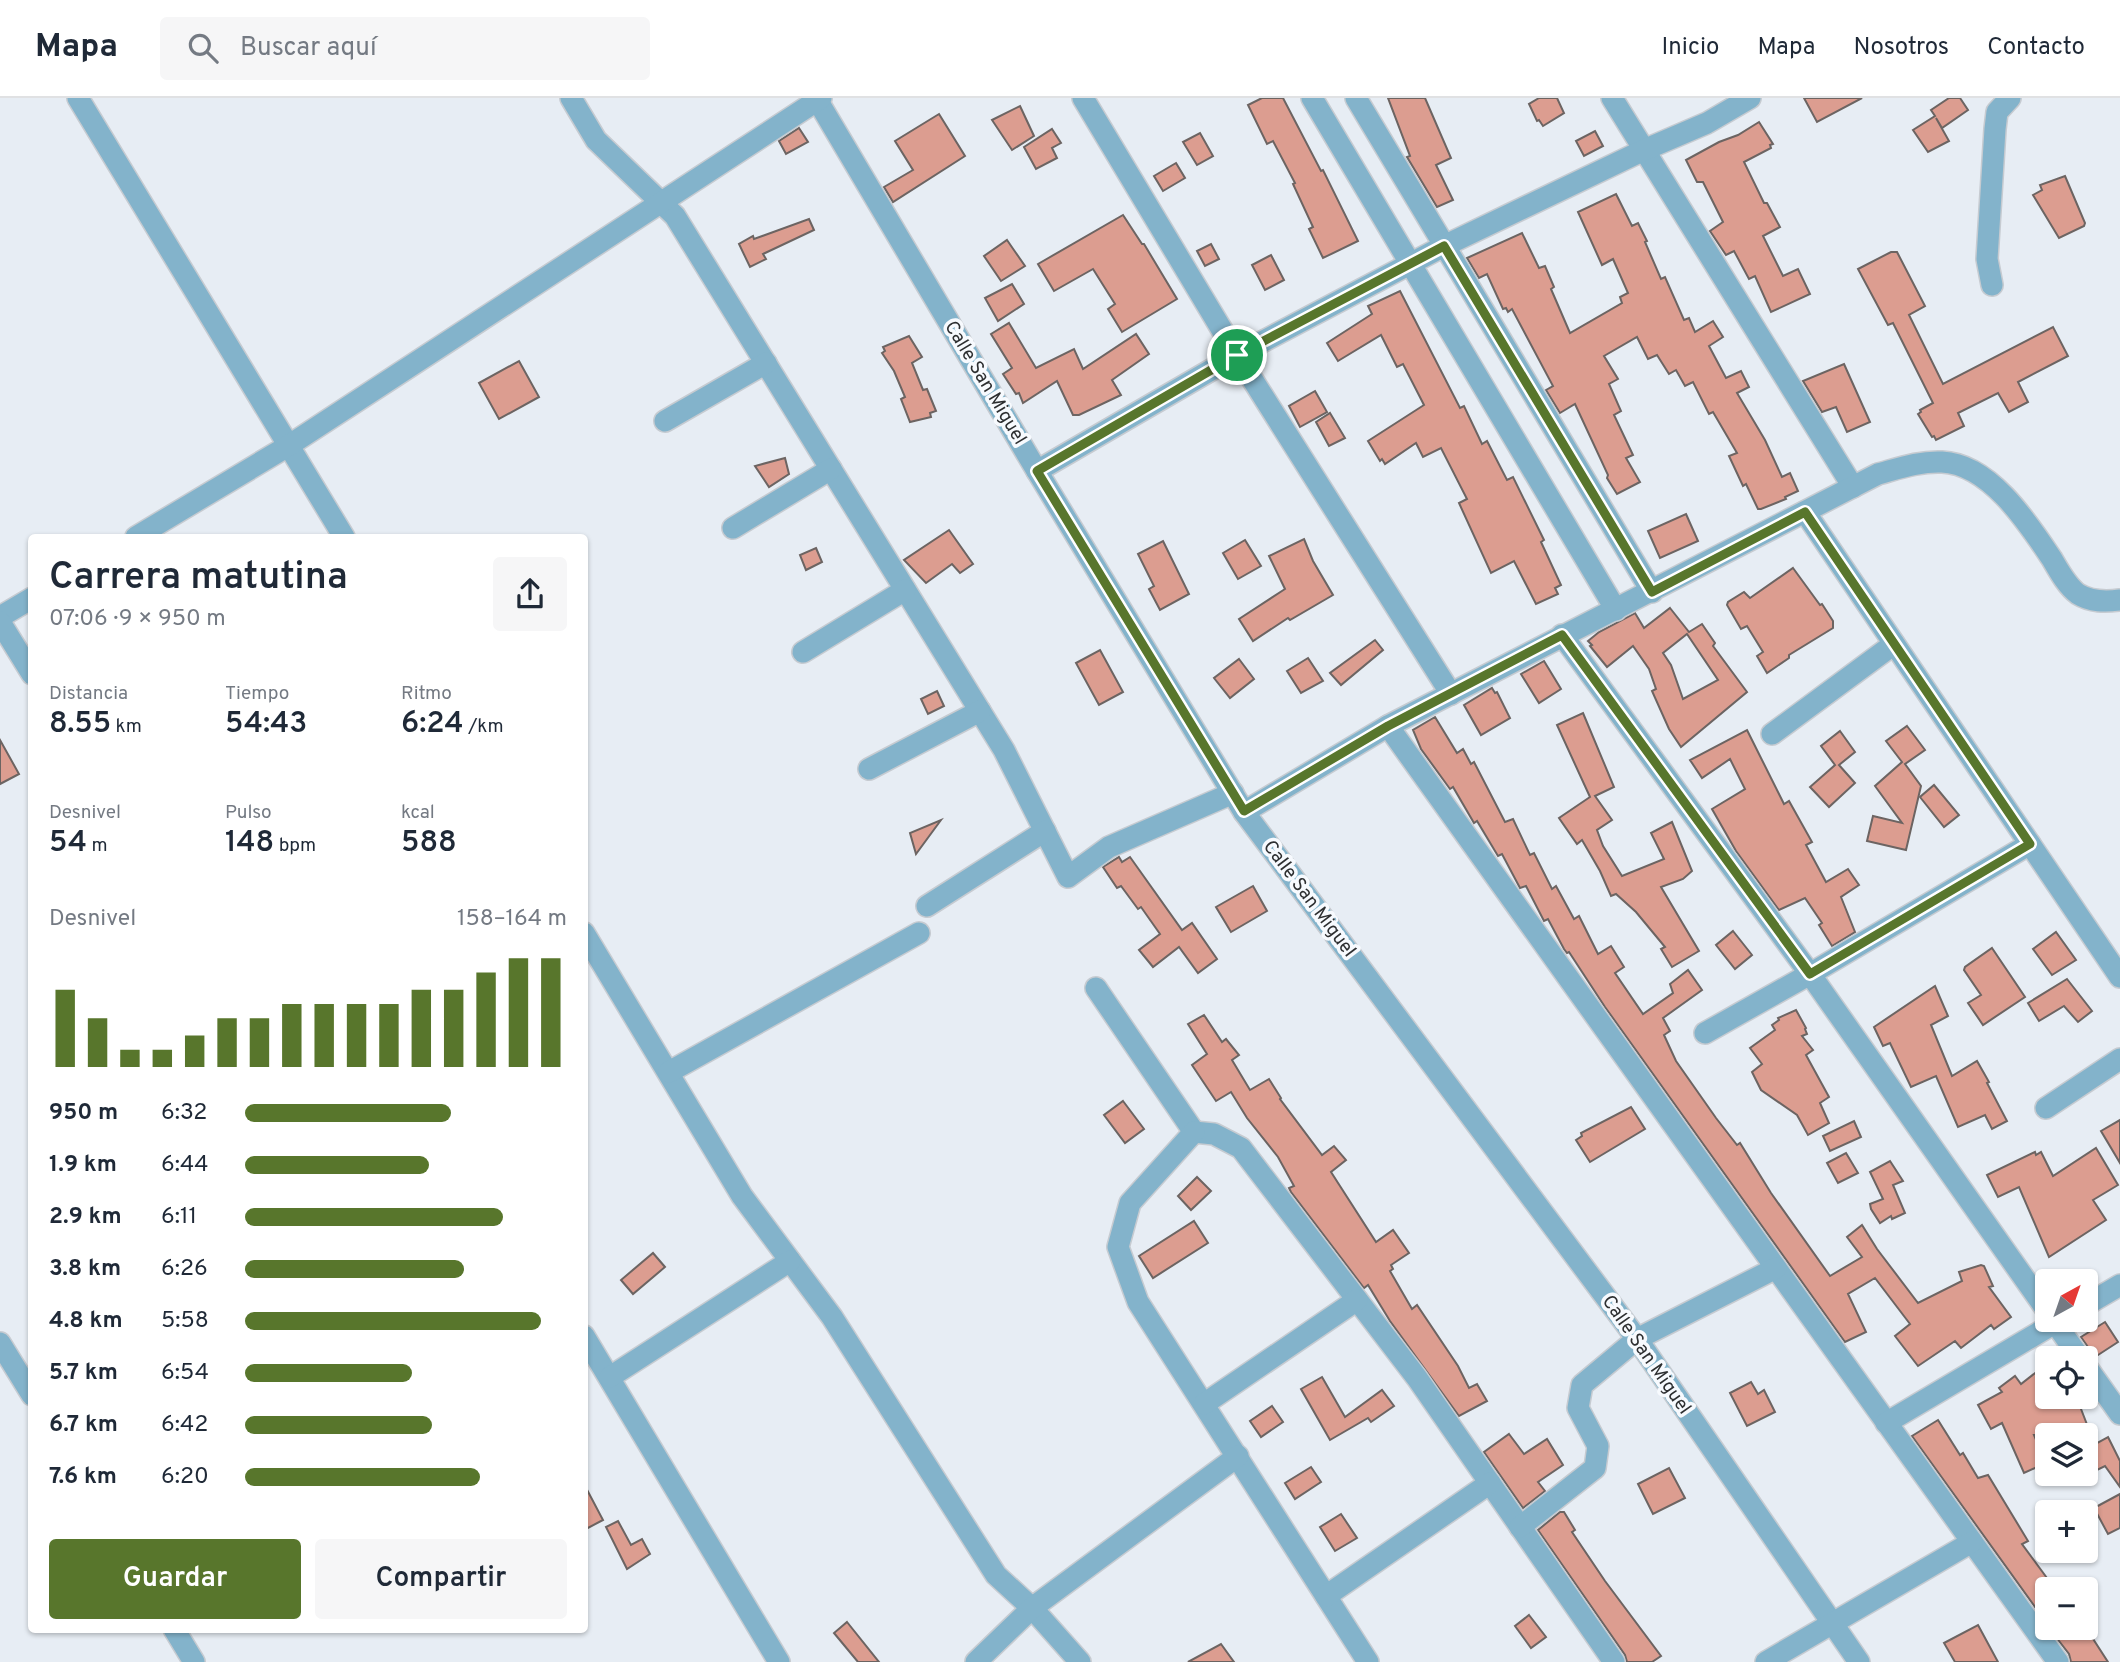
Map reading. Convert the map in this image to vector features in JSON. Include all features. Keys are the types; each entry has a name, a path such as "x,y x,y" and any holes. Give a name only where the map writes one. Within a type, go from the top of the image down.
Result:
{"street":[{"path":"78,98 342,534"},
{"path":"571,98 596,140 675,216 1004,750 1068,877 1109,847 1239,802 1878,474 1913,464 1945,462 1973,472 2000,491 2038,538 2076,593 2107,602 2120,600"},
{"path":"1083,98 1237,355 1451,694"},
{"path":"1312,98 1616,610"},
{"path":"1356,98 1652,592"},
{"path":"1612,98 1853,487"},
{"path":"1037,471 1237,355 1444,246 1644,150 1707,123 1750,98"},
{"path":"1992,285 1987,259 1995,129 1997,112 2010,98"},
{"path":"141,534 288,446 818,99"},
{"name":"Calle San Miguel","path":"818,99 1037,471 1239,802 1636,1339 1858,1662"},
{"path":"666,421 766,363"},
{"path":"733,528 831,469"},
{"path":"1805,512 2120,977"},
{"path":"803,652 905,590"},
{"path":"0,617 28,600"},
{"path":"0,622 28,668"},
{"path":"1562,635 1810,974 2035,1291"},
{"path":"1772,734 1894,644"},
{"path":"869,769 980,711"},
{"path":"1388,726 2058,1662"},
{"path":"927,906 1045,831"},
{"path":"1705,1033 2030,844"},
{"path":"668,1072 919,933"},
{"path":"588,940 741,1196 832,1317 996,1575 1032,1608 1080,1662"},
{"path":"1096,988 1195,1132 1214,1134 1241,1149 1417,1378 1614,1662"},
{"path":"2046,1108 2120,1059"},
{"path":"1195,1132 1130,1203 1118,1247 1138,1302 1368,1662"},
{"path":"610,1377 790,1261"},
{"path":"1520,1527 1595,1468 1598,1446 1578,1408 1582,1385 1636,1339 1776,1268"},
{"path":"2098,1298 2120,1285"},
{"path":"1204,1404 1357,1300"},
{"path":"1886,1423 2035,1330"},
{"path":"588,1342 779,1662"},
{"path":"0,1343 28,1388"},
{"path":"2098,1383 2120,1414"},
{"path":"976,1662 1032,1608 1238,1456"},
{"path":"1326,1596 1490,1483"},
{"path":"1766,1662 1972,1542"},
{"path":"176,1633 194,1662"}],"building":[{"path":"1262,98 1283,98 1358,241 1323,258 1309,229 1313,227 1293,184 1295,183 1273,141 1267,144 1248,105"},
{"path":"1388,98 1425,98 1451,158 1436,165 1453,200 1437,207 1407,157 1410,156"},
{"path":"1539,98 1557,98 1564,113 1543,126 1537,121 1529,104"},
{"path":"1804,98 1862,98 1817,122"},
{"path":"1949,98 1960,98 1968,110 1942,128 1936,118 1949,141 1928,152 1913,130 1935,116 1931,110"},
{"path":"1020,106 1034,136 1012,150 992,120"},
{"path":"939,114 965,156 893,202 884,187 913,170 895,141"},
{"path":"1759,122 1773,144 1770,145 1771,148 1744,162 1764,203 1767,203 1780,227 1763,236 1783,276 1798,269 1810,294 1771,312 1755,276 1749,279 1734,251 1726,255 1710,231 1723,222 1703,182 1697,182 1686,160"},
{"path":"799,128 808,142 786,154 779,141"},
{"path":"1052,129 1061,143 1052,148 1057,158 1036,169 1024,147"},
{"path":"1595,131 1603,146 1584,156 1576,141"},
{"path":"1200,133 1213,156 1197,165 1183,142"},
{"path":"1176,163 1185,178 1163,191 1154,176"},
{"path":"2065,176 2085,223 2059,238 2033,195 2042,190 2040,185"},
{"path":"1616,194 1632,226 1638,223 1661,279 1665,277 1684,320 1689,318 1695,332 1713,321 1723,337 1709,346 1726,378 1741,371 1749,387 1737,393 1765,440 1782,477 1790,473 1798,491 1785,497 1786,499 1758,509 1746,484 1743,486 1729,456 1737,453 1713,412 1709,414 1693,382 1685,386 1676,370 1669,374 1657,355 1648,359 1637,337 1604,356 1618,379 1609,384 1621,411 1614,415 1633,455 1626,458 1640,482 1617,494 1607,478 1608,475 1575,404 1560,413 1546,390 1553,386 1512,309 1508,312 1506,308 1503,309 1487,274 1479,278 1467,258 1522,233 1539,268 1545,266 1554,287 1551,289 1570,333 1622,303 1620,297 1628,293 1613,259 1602,265 1578,212"},
{"path":"1123,215 1177,299 1122,332 1108,309 1115,304 1093,269 1054,291 1038,264"},
{"path":"809,219 814,230 763,254 766,259 750,267 739,244 753,236 754,239"},
{"path":"1007,240 1025,266 1001,281 984,256"},
{"path":"1211,244 1219,259 1205,266 1197,251"},
{"path":"1891,252 1897,252 1925,306 1909,315 1943,384 2053,327 2068,356 2018,382 2028,402 2009,412 1998,393 1958,413 1964,426 1936,440 1918,414 1933,403 1893,323 1888,325 1858,269"},
{"path":"1271,255 1284,280 1265,290 1252,265"},
{"path":"1012,284 1024,304 998,321 985,298"},
{"path":"1400,291 1460,408 1464,406 1482,444 1487,441 1507,480 1513,477 1544,540 1541,542 1561,585 1555,588 1558,594 1536,604 1514,561 1491,573 1459,503 1467,499 1441,448 1423,457 1416,443 1385,464 1382,459 1380,461 1368,441 1424,405 1403,364 1397,367 1381,335 1338,361 1327,343 1372,314 1368,306"},
{"path":"1009,323 1036,368 1074,349 1083,369 1136,334 1149,354 1112,380 1121,395 1079,415 1073,415 1057,381 1023,403 1019,393 1016,394 1003,374 1012,368 991,334"},
{"path":"909,336 922,357 912,363 923,390 927,389 936,411 930,413 931,417 910,422 901,399 905,397 894,371 882,353 885,351 883,347"},
{"path":"519,361 539,397 499,419 479,383"},
{"path":"1844,364 1870,422 1847,432 1836,407 1822,412 1803,381"},
{"path":"1315,391 1327,412 1300,427 1289,406"},
{"path":"1330,413 1345,438 1329,446 1316,422"},
{"path":"785,458 789,474 769,487 755,466"},
{"path":"1686,514 1698,541 1660,558 1648,531"},
{"path":"949,530 973,564 960,573 952,564 926,583 904,560"},
{"path":"1304,539 1313,561 1333,595 1290,620 1288,618 1253,641 1239,619 1285,589 1269,556"},
{"path":"1245,540 1261,566 1238,579 1223,553"},
{"path":"1163,541 1189,594 1160,610 1149,589 1154,586 1138,554"},
{"path":"816,548 822,562 806,570 800,555"},
{"path":"1793,568 1820,605 1822,604 1833,621 1833,628 1789,655 1789,658 1767,673 1757,656 1763,652 1747,626 1741,629 1727,605 1744,592 1750,598"},
{"path":"1670,608 1689,632 1702,624 1715,643 1713,646 1747,692 1681,747 1669,729 1652,691 1656,689 1649,669 1633,646 1607,667 1588,641 1599,632 1635,613 1644,628","holes":["1687,634 1718,680 1683,699 1671,665 1663,653"]},
{"path":"1375,640 1383,650 1341,685 1330,673"},
{"path":"1100,650 1123,692 1099,705 1076,663"},
{"path":"1308,658 1323,681 1301,693 1287,671"},
{"path":"1239,659 1254,679 1230,698 1214,678"},
{"path":"1544,661 1561,689 1539,703 1521,674"},
{"path":"1492,688 1497,692 1510,718 1481,735 1464,705"},
{"path":"937,691 944,706 928,714 921,699"},
{"path":"1583,713 1614,787 1595,796 1612,820 1597,830 1603,846 1622,876 1664,859 1651,833 1672,822 1692,871 1683,879 1661,887 1699,951 1672,967 1661,949 1665,947 1636,912 1616,894 1611,896 1582,840 1577,844 1559,818 1590,797 1557,725"},
{"path":"1435,717 1457,753 1463,749 1471,764 1474,762 1505,822 1513,819 1530,855 1534,853 1552,889 1556,886 1574,919 1579,916 1598,954 1611,946 1624,967 1615,973 1643,1014 1673,993 1670,984 1688,970 1702,990 1663,1018 1670,1031 1664,1035 1676,1061 1737,1145 1740,1143 1771,1193 1830,1276 1862,1257 1847,1237 1862,1225 1918,1303 1962,1281 1959,1272 1981,1265 1984,1266 1993,1286 1989,1287 2011,1317 1994,1329 1991,1325 1961,1348 1955,1341 1918,1366 1895,1336 1910,1324 1875,1278 1848,1294 1866,1332 1845,1342 1605,1007 1569,952 1564,949 1548,919 1544,921 1526,886 1520,888 1502,854 1498,856 1453,787 1450,789 1421,749 1413,730"},
{"path":"1907,726 1925,750 1905,764 1921,786 1906,850 1867,841 1873,816 1902,823 1875,786 1902,762 1886,741"},
{"path":"1747,730 1784,804 1789,801 1812,842 1806,845 1826,882 1848,869 1859,885 1841,897 1855,932 1832,946 1819,925 1822,923 1805,898 1779,910 1736,851 1712,809 1745,789 1730,759 1702,778 1690,760"},
{"path":"1840,731 1855,752 1839,765 1855,783 1829,807 1810,787 1835,765 1821,746"},
{"path":"0,740 19,774 0,784"},
{"path":"1934,785 1959,815 1944,827 1920,797"},
{"path":"941,820 916,854 910,833"},
{"path":"1119,857 1122,862 1130,857 1182,930 1192,923 1217,959 1198,973 1179,947 1153,967 1139,950 1160,934 1141,907 1138,909 1121,886 1117,888 1103,867"},
{"path":"1253,886 1267,911 1231,932 1216,907"},
{"path":"1733,931 1752,955 1735,969 1716,945"},
{"path":"2056,932 2076,960 2052,975 2033,949"},
{"path":"1992,948 2025,997 1983,1025 1968,1003 1981,995 1964,970"},
{"path":"2067,979 2092,1011 2078,1022 2064,1006 2039,1021 2028,1003"},
{"path":"1935,986 1948,1016 1931,1025 1952,1076 1977,1061 2007,1121 1992,1129 1985,1115 1958,1127 1936,1076 1911,1087 1890,1043 1883,1046 1874,1027"},
{"path":"1796,1010 1806,1028 1807,1034 1802,1036 1813,1050 1806,1055 1829,1097 1820,1103 1829,1123 1808,1135 1797,1115 1761,1090 1752,1072 1762,1064 1750,1048 1775,1030 1772,1025 1778,1018"},
{"path":"1204,1015 1222,1042 1226,1039 1239,1055 1232,1060 1250,1090 1269,1079 1280,1099 1322,1155 1334,1146 1346,1160 1331,1172 1376,1242 1393,1230 1409,1253 1391,1265 1393,1269 1390,1271 1412,1309 1417,1305 1458,1366 1469,1388 1477,1384 1487,1401 1459,1416 1390,1321 1368,1285 1364,1288 1291,1192 1289,1188 1294,1186 1278,1157 1247,1118 1231,1092 1216,1101 1192,1065 1207,1054 1188,1024"},
{"path":"1123,1101 1144,1129 1125,1143 1104,1115"},
{"path":"1631,1107 1645,1129 1590,1162 1576,1140 1582,1136 1581,1133"},
{"path":"2120,1120 2120,1163 2101,1131"},
{"path":"1854,1121 1861,1137 1830,1151 1823,1136"},
{"path":"2096,1148 2118,1185 2093,1200 2106,1220 2049,1257 2019,1187 1998,1197 1987,1175 2035,1152 2036,1155 2041,1152 2053,1176"},
{"path":"1846,1153 1858,1173 1838,1183 1827,1163"},
{"path":"1890,1161 1903,1181 1893,1185 1905,1213 1892,1219 1891,1216 1880,1223 1870,1204 1883,1199 1870,1172"},
{"path":"1197,1177 1211,1191 1191,1210 1178,1196"},
{"path":"1194,1221 1208,1243 1153,1278 1139,1256"},
{"path":"653,1253 665,1267 633,1294 621,1280"},
{"path":"2105,1322 2118,1342 2098,1355 2098,1346 2087,1346 2081,1337 2089,1332 2098,1332 2098,1326"},
{"path":"2035,1373 2035,1409 2081,1409 2086,1423 2035,1423 2035,1468 2024,1473 2002,1423 1991,1429 1978,1405 2002,1392 1999,1388 2015,1376 2021,1384"},
{"path":"1322,1377 1345,1417 1382,1390 1394,1406 1371,1422 1368,1418 1330,1440 1301,1389"},
{"path":"1751,1382 1758,1394 1764,1390 1775,1412 1747,1426 1730,1393"},
{"path":"1272,1406 1283,1422 1261,1437 1250,1421"},
{"path":"1938,1420 1978,1478 1988,1475 2028,1541 2022,1544 2046,1577 2035,1577 2035,1607 1912,1436"},
{"path":"1509,1434 1524,1454 1547,1439 1563,1465 1538,1482 1545,1491 1523,1508 1484,1452"},
{"path":"2108,1437 2120,1461 2120,1487 2105,1466 2098,1470 2098,1442"},
{"path":"1311,1467 1321,1482 1295,1499 1285,1483"},
{"path":"1669,1468 1685,1498 1653,1514 1638,1484"},
{"path":"588,1492 603,1520 588,1528"},
{"path":"2120,1494 2120,1528 2108,1534 2098,1515 2098,1506"},
{"path":"1560,1512 1564,1512 1575,1530 1572,1532 1605,1581 1661,1656 1652,1662 1627,1662 1625,1655 1538,1530"},
{"path":"1341,1514 1357,1538 1335,1551 1320,1527"},
{"path":"618,1521 631,1545 642,1539 650,1554 627,1569 606,1527"},
{"path":"1529,1615 1546,1637 1531,1648 1515,1626"},
{"path":"847,1622 879,1662 858,1662 834,1633"},
{"path":"1978,1625 1998,1662 1955,1662 1944,1643"},
{"path":"2058,1640 2094,1640 2108,1662 2071,1662 2069,1654"},
{"path":"1221,1644 1234,1662 1188,1662"}],"route":[{"path":"1444,246 1652,592 1805,512 2030,844 1810,974 1562,635 1388,726 1244,811 1037,471 1237,355 1444,246"}]}
